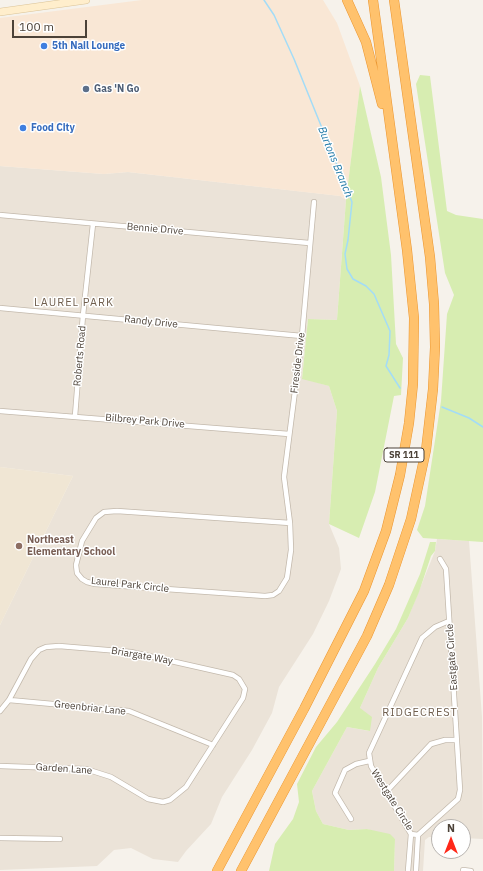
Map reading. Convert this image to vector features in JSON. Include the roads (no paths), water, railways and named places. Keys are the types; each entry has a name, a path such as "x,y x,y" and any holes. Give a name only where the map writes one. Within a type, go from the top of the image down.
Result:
{"highway":[{"path":"347,0 366,42 394,156"},
{"name":"SR 111","path":"218,871 304,709 364,591 386,531 400,475 409,423 413,384 414,318 407,250 373,0"},
{"name":"SR 111","path":"241,871 367,636 389,585 411,519 426,450 433,389 435,347 434,304 430,257 394,0"},
{"path":"398,0 406,87"}],"main road":[{"path":"0,12 86,0"}],"street":[{"name":"Fireside Drive","path":"290,523 284,477 302,336 309,243 314,202"},
{"name":"Bennie Drive","path":"0,215 309,243"},
{"name":"Roberts Road","path":"75,416 83,315 94,224"},
{"name":"Randy Drive","path":"0,308 302,336"},
{"name":"Bilbrey Park Drive","path":"0,411 289,434"},
{"name":"Laurel Park Circle","path":"130,511 290,523 290,550 287,578 284,586 273,595 227,594 95,584 82,578 77,573 76,558 82,541 96,518 104,512 130,511"},
{"name":"Eastgate Circle","path":"418,835 458,799 460,790 446,569 440,559"},
{"name":"Westgate Circle","path":"418,835 411,834 371,766 369,761 370,747 422,638 435,627 450,621"},
{"name":"Briargate Way","path":"0,711 9,700 31,660 39,650 46,647 83,648 138,654 233,675 239,679 245,689 243,698 213,745"},
{"name":"Greenbriar Lane","path":"9,700 129,712 213,745"},
{"path":"387,791 431,744 444,740 457,740"},
{"name":"Garden Lane","path":"0,766 86,769 111,777 148,799 163,802 175,797 186,787 213,745"},
{"path":"351,819 335,793 346,770 356,764 369,761"},
{"path":"408,871 411,834"},
{"path":"416,871 418,835"},
{"path":"0,838 60,839"},
{"path":"462,870 471,871"}],"waterway":[{"name":"Burtons Branch","path":"264,0 274,15 294,59 352,202 345,254 347,269 353,279 366,286 374,294 390,331 389,355 386,366 400,388"},
{"name":"Burtons Branch","path":"442,407 469,418 483,427"}],"place":[{"name":"5th Nail Lounge","path":"44,46"},
{"name":"Gas 'N Go","path":"86,89"},
{"name":"Food City","path":"23,128"},
{"name":"Northeast Elementary School","path":"19,546"}],"district":[{"name":"LAUREL PARK","path":"74,303"},
{"name":"RIDGECREST","path":"420,713"}]}
